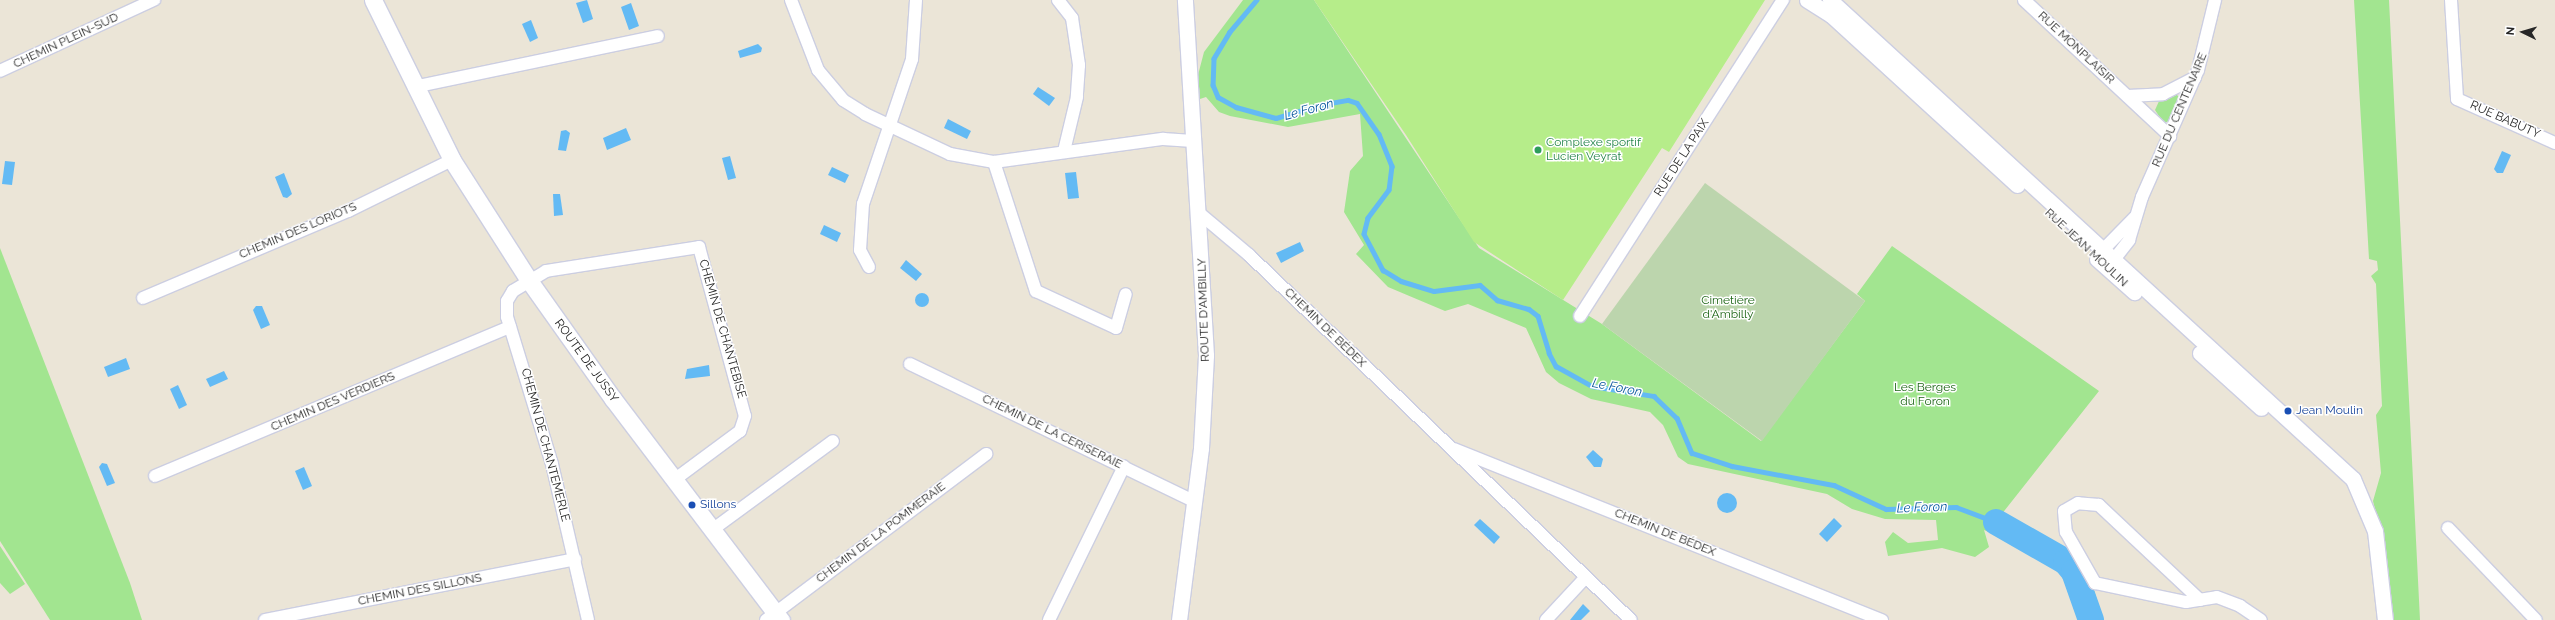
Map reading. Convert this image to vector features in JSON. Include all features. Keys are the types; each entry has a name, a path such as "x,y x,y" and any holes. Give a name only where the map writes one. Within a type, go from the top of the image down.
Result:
{"main road":[{"name":"ROUTE DE JUSSY","path":"373,0 414,87 452,160 528,279 712,530 774,618"}],"street":[{"name":"CHEMIN PLEIN-SUD","path":"0,71 154,0"},
{"path":"792,0 811,55 826,82 852,107 950,154 994,162 1064,151 1163,139 1193,141"},
{"path":"869,267 860,250 863,204 912,60 916,0"},
{"path":"1058,0 1072,18 1079,65 1077,97 1064,151"},
{"name":"ROUTE D'AMBILLY","path":"1180,620 1194,501 1206,355 1199,213 1193,141 1185,0"},
{"name":"RUE DE LA PAIX","path":"1580,316 1783,0"},
{"name":"RUE JEAN MOULIN","path":"1806,0 1831,15 2099,253"},
{"name":"RUE JEAN MOULIN","path":"1830,0 2099,253 2352,479 2363,499 2375,531 2385,620"},
{"name":"RUE MONPLAISIR","path":"2024,0 2170,136"},
{"name":"RUE DU CENTENAIRE","path":"2111,264 2128,243 2135,217 2195,78 2215,0"},
{"name":"RUE BABUTY","path":"2451,0 2457,99 2555,143"},
{"path":"414,87 658,36"},
{"path":"2128,96 2163,94 2195,78"},
{"name":"CHEMIN DES LORIOTS","path":"143,298 348,211 452,160"},
{"path":"994,162 1036,291 1116,328 1126,294"},
{"name":"CHEMIN DE BÉDEX","path":"1199,213 1249,255 1585,578 1631,620"},
{"name":"RUE DU CENTENAIRE","path":"2099,253 2135,217"},
{"name":"CHEMIN DE CHANTEBISE","path":"528,279 550,270 699,247 745,416 740,431 674,480"},
{"name":"CHEMIN DE CHANTEMERLE","path":"528,279 513,291 507,301 510,327 552,464 588,620"},
{"name":"CHEMIN DES VERDIERS","path":"155,476 510,327"},
{"name":"CHEMIN DE LA CERISERAIE","path":"910,364 1194,501"},
{"path":"712,530 833,441"},
{"name":"CHEMIN DE BÉDEX","path":"1449,447 1882,620"},
{"name":"CHEMIN DE LA POMMERAIE","path":"774,618 986,454"},
{"path":"1049,620 1124,466"},
{"path":"2200,600 2099,505 2078,503 2064,511 2066,532 2095,583 2186,602 2200,600 2209,597 2226,599 2261,620"},
{"path":"2448,528 2536,620"},
{"name":"CHEMIN DES SILLONS","path":"265,620 575,559"},
{"path":"1546,620 1585,578"}],"green space":[{"name":"Les Berges du Foron","path":"1243,0 1314,0 1479,248 1602,324 1761,441 1865,301 1857,294 1892,246 2099,391 2001,515 1996,535 1984,530 1989,547 1975,557 1942,548 1888,556 1885,542 1893,532 1908,543 1938,540 1936,520 1885,519 1852,509 1827,494 1688,464 1678,457 1663,425 1650,412 1591,399 1559,383 1546,372 1526,328 1468,304 1445,311 1388,287 1356,254 1364,245 1344,212 1350,171 1363,156 1360,114 1288,127 1230,116 1219,112 1206,97 1200,99 1198,75 1204,52"},
{"name":"Complexe sportif Lucien Veyrat","path":"1314,0 1765,0 1669,152 1662,148 1563,300 1474,242 1406,135"},
{"path":"2354,0 2389,0 2420,620 2393,620 2385,548 2373,501 2381,473 2376,415 2382,406 2376,284 2371,276 2378,270 2377,261 2369,259"},
{"path":"2175,93 2181,99 2169,122 2163,122 2155,110 2160,99"},
{"name":"Cimetière d'Ambilly","path":"1705,183 1865,301 1762,441 1602,324"},
{"path":"0,248 130,583 142,620 50,620 0,541"},
{"path":"0,546 25,584 10,594 0,583"},
{"path":"2067,553 2076,558 2087,589 2094,590 2103,620 2095,620"}],"water":[{"path":"587,0 593,19 583,23 576,3"},
{"path":"631,3 639,26 629,30 621,7"},
{"path":"531,20 538,38 530,42 522,24"},
{"path":"758,44 762,48 761,52 740,58 738,51"},
{"path":"1038,87 1055,98 1049,106 1033,94"},
{"path":"948,119 971,131 967,139 944,128"},
{"path":"626,128 631,140 607,150 603,138"},
{"path":"566,130 570,133 566,151 558,150 561,131"},
{"path":"2502,151 2511,155 2503,173 2497,173 2494,169"},
{"path":"730,156 736,178 728,180 722,158"},
{"path":"5,161 15,162 12,185 2,184"},
{"path":"832,167 849,175 845,183 828,175"},
{"path":"1076,172 1079,198 1068,199 1065,173"},
{"path":"284,173 292,194 287,198 283,197 275,177"},
{"path":"553,194 560,194 563,215 554,216"},
{"path":"824,225 841,233 837,242 820,234"},
{"path":"1300,242 1304,251 1281,263 1276,253"},
{"path":"906,260 922,274 916,281 900,268"},
{"path":"919,293 925,293 929,297 929,303 925,307 919,307 915,303 915,297"},
{"path":"256,306 262,306 270,325 261,329 253,310"},
{"path":"126,358 130,369 108,377 104,367"},
{"path":"709,365 710,376 685,379 687,369"},
{"path":"224,371 228,379 210,387 206,379"},
{"path":"178,385 187,405 179,409 170,389"},
{"path":"1593,450 1603,459 1601,467 1594,467 1586,457"},
{"path":"102,463 107,464 115,483 107,486 99,467"},
{"path":"304,467 312,486 303,490 295,471"},
{"path":"1727,493 1734,496 1737,503 1734,510 1727,513 1720,510 1717,503 1720,496"},
{"path":"1834,518 1842,526 1827,542 1819,534"},
{"path":"1480,519 1500,537 1494,544 1474,525"},
{"path":"1583,604 1590,611 1581,620 1570,620"}],"waterway":[{"name":"Le Foron","path":"1257,0 1230,32 1214,59 1213,85 1218,97 1236,107 1276,118 1319,105 1348,100 1357,103 1379,134 1392,166 1389,190 1368,218 1364,234 1383,270 1401,281 1434,291 1480,285 1497,300 1529,309 1538,316 1549,353 1556,366 1592,386 1654,396 1677,418 1692,453 1732,466 1834,485 1886,509 1956,507 1996,522"},
{"name":"Le Foron","path":"1996,522 2066,562 2074,572 2091,620"}],"place":[{"name":"Complexe sportif Lucien Veyrat","path":"1538,150"},
{"name":"Jean Moulin","path":"2288,411"},
{"name":"Sillons","path":"692,505"}]}
